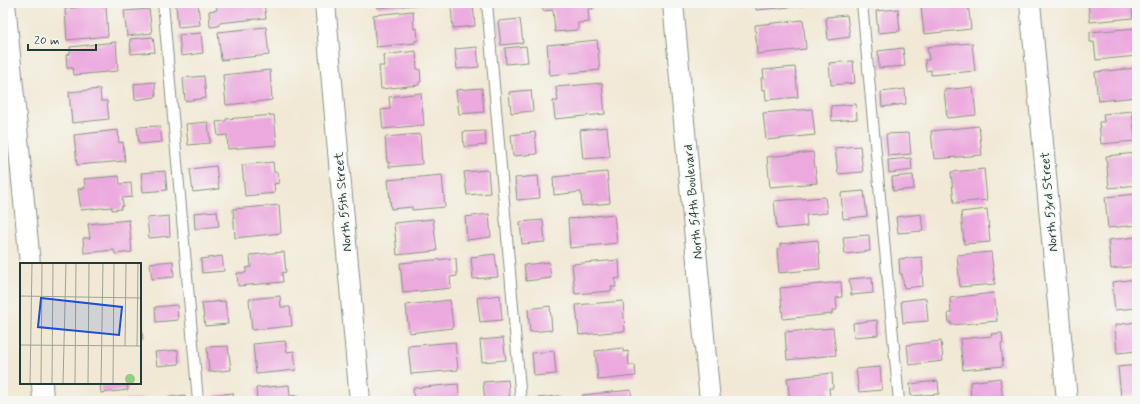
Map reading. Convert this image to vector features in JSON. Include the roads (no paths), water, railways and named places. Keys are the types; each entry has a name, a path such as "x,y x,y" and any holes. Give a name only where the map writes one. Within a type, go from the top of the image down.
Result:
{"street":[{"path":"5,3 30,263"},
{"name":"North 55th Street","path":"325,3 360,401"},
{"name":"North 54th Boulevard","path":"673,3 710,401"},
{"name":"North 53rd Street","path":"1030,3 1067,401"},
{"path":"42,384 43,401"}],"lane":[{"path":"163,3 198,401"},
{"path":"487,3 522,401"},
{"path":"862,3 899,401"}]}
